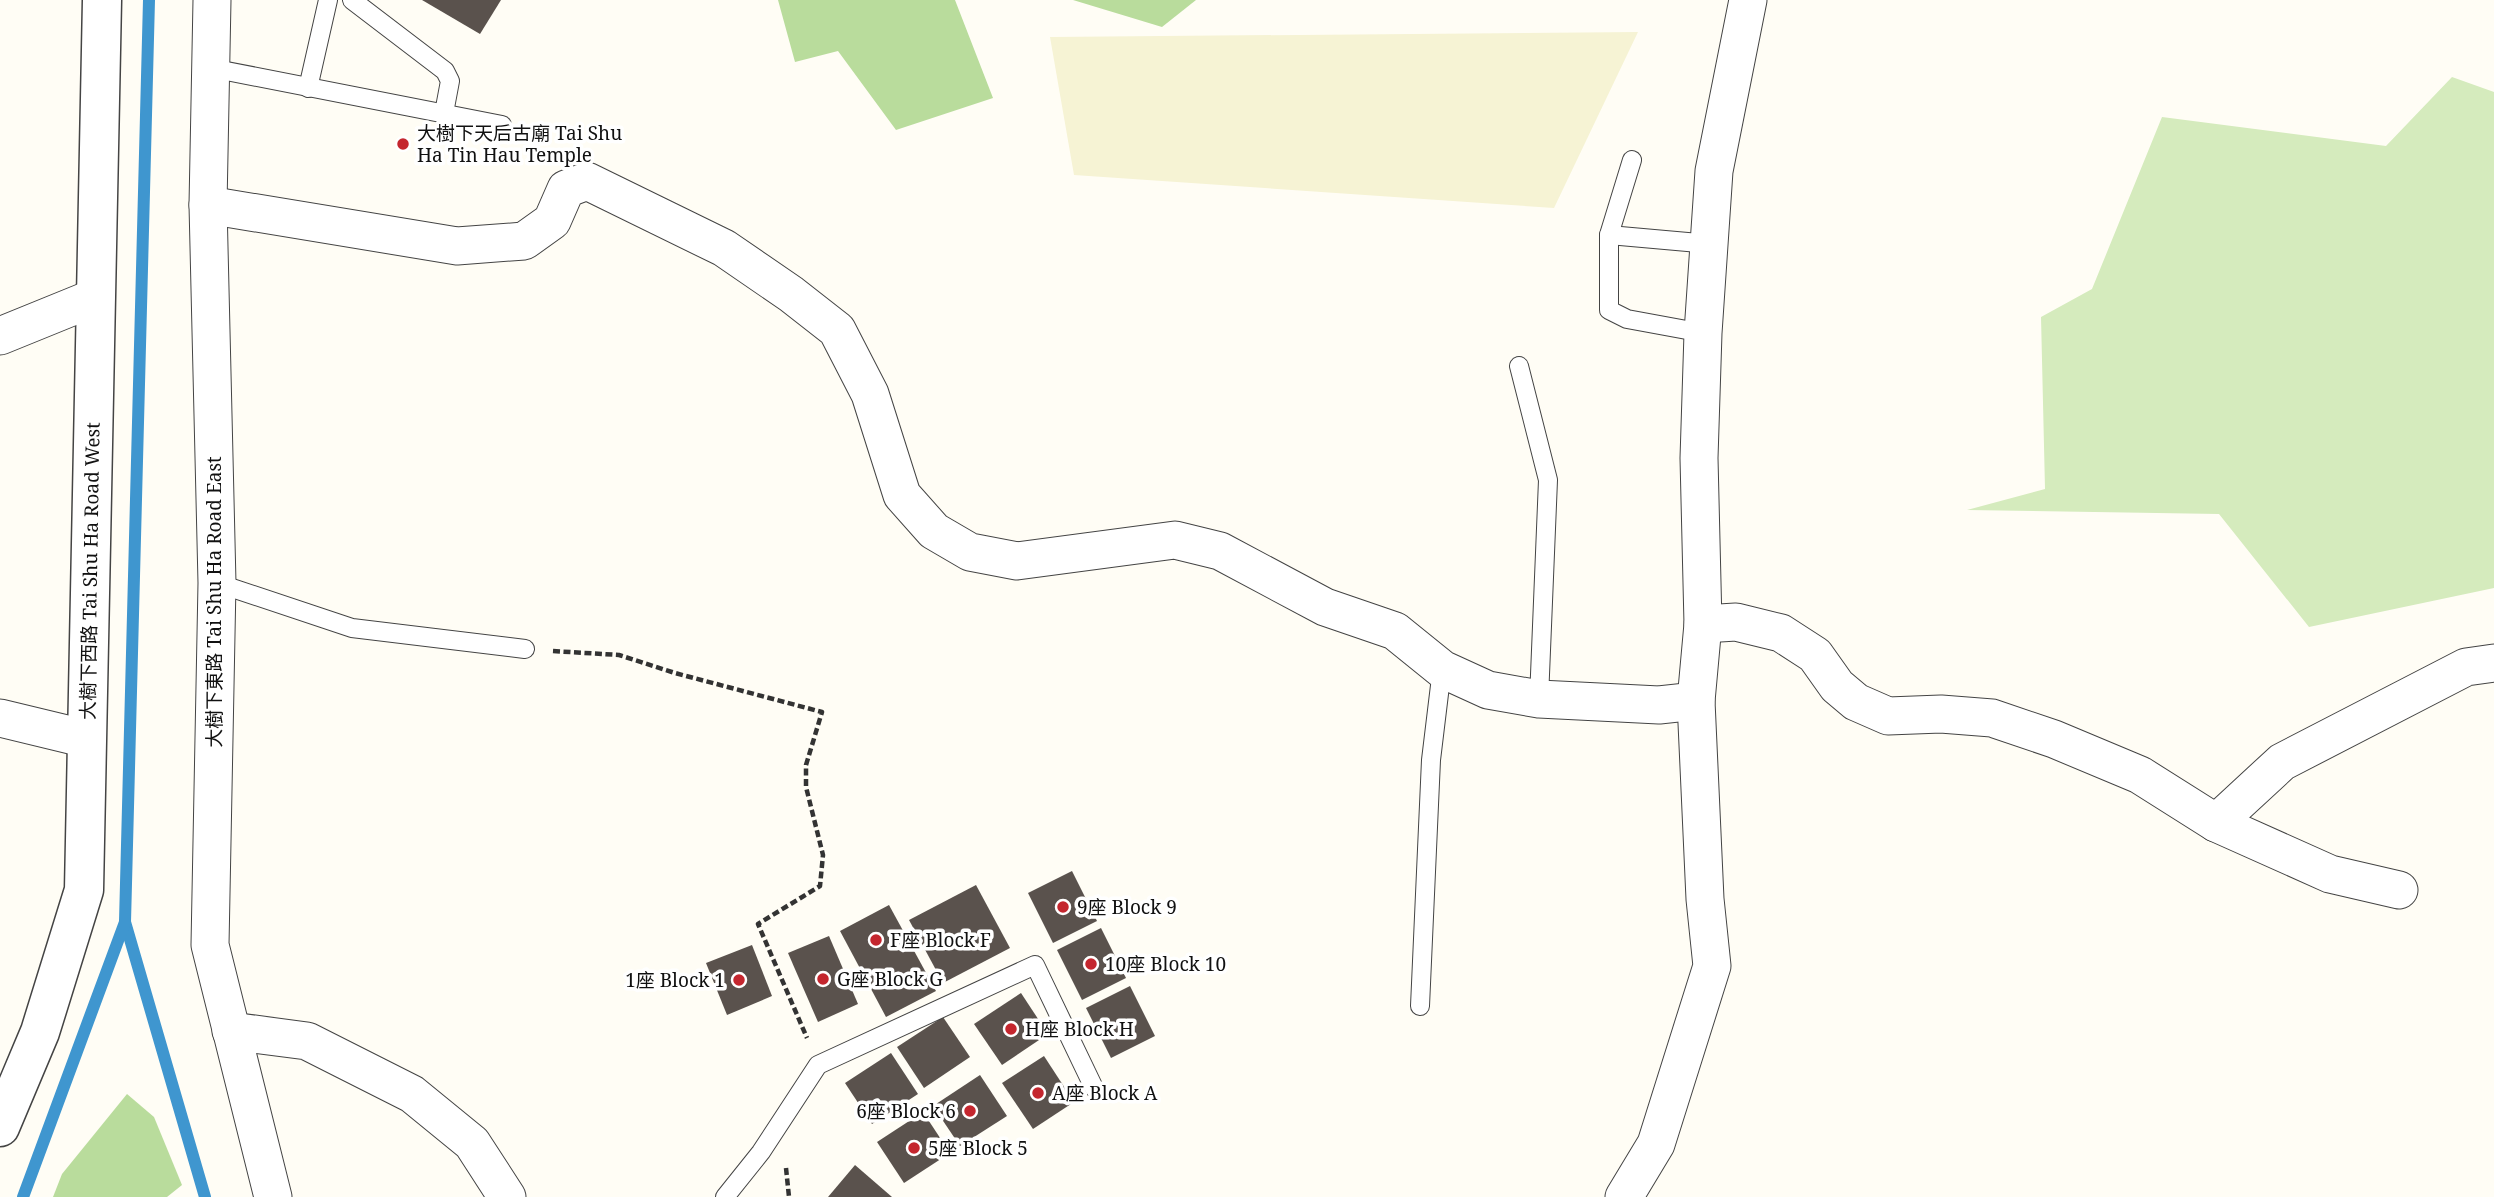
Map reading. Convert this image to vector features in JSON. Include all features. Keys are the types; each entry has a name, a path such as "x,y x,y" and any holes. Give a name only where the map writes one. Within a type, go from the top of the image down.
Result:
{"street":[{"name":"大樹下西路 Tai Shu Ha Road West","path":"0,1127 40,1032 84,890 102,0"},
{"name":"大樹下東路 Tai Shu Ha Road East","path":"212,0 208,205 217,583 210,945 273,1197"},
{"path":"1624,1197 1656,1144 1712,966 1705,899 1696,701 1703,624 1699,458 1703,333 1714,171 1727,93 1748,0"},
{"path":"208,205 457,246 524,242 552,221 566,189 587,181 724,248 791,294 837,330 870,394 902,495 934,531 970,552 1017,561 1175,540 1208,548 1258,570 1325,607 1395,631 1442,669 1488,690 1539,699 1659,705 1696,701"},
{"path":"0,336 96,297"},
{"path":"1703,624 1736,622 1781,634 1815,654 1837,686 1856,702 1888,716 1941,714 1992,718 2054,739 2140,775 2216,823 2330,874 2399,890"},
{"path":"2216,823 2282,762 2466,667 2494,663"},
{"path":"0,718 87,739"},
{"path":"231,1031 307,1041 412,1094 472,1143 507,1197"}],"lane":[{"path":"308,88 328,0"},
{"path":"352,0 445,72 450,80 444,113"},
{"path":"211,68 502,125"},
{"path":"1632,160 1609,235 1609,310 1627,319 1703,333"},
{"path":"1609,235 1710,244"},
{"path":"1519,366 1548,480 1539,699"},
{"path":"217,583 352,628 525,649"},
{"path":"1420,1006 1431,760 1442,669"},
{"path":"725,1197 761,1152 818,1065 1035,965 1094,1088"}],"path":[{"path":"525,649 619,655 675,673 821,712 806,765 806,787 823,855 820,886 758,924 818,1065"}],"shaded area":[{"path":"1638,32 1554,208 1074,175 1050,37"}],"green space":[{"path":"778,0 955,0 993,98 896,130 838,51 795,62"},
{"path":"1073,0 1196,0 1162,27"},
{"path":"2452,77 2494,92 2494,588 2309,627 2219,514 1967,510 2045,489 2041,317 2092,289 2162,117 2386,146"},
{"path":"127,1094 154,1117 182,1185 167,1197 53,1197 62,1174"}],"building":[{"path":"422,0 501,0 480,34"},
{"name":"9座 Block 9","path":"1072,871 1097,921 1053,943 1028,893"},
{"path":"976,885 1010,948 943,983 909,920"},
{"path":"889,905 936,991 886,1017 840,931"},
{"name":"10座 Block 10","path":"1101,928 1126,978 1082,1000 1057,950"},
{"name":"G座 Block G","path":"829,936 858,1004 818,1022 788,953"},
{"name":"1座 Block 1","path":"752,945 772,996 727,1015 706,963"},
{"path":"1130,986 1155,1036 1111,1058 1086,1008"},
{"name":"H座 Block H","path":"1021,993 1048,1034 1002,1065 974,1024"},
{"path":"943,1017 970,1057 924,1088 897,1047"},
{"path":"891,1053 918,1094 872,1124 845,1083"},
{"name":"A座 Block A","path":"1044,1056 1074,1102 1033,1129 1002,1083"},
{"name":"6座 Block 6","path":"980,1075 1007,1116 960,1146 933,1106"},
{"name":"5座 Block 5","path":"923,1112 950,1153 904,1183 877,1142"},
{"path":"855,1165 892,1197 828,1197"}],"waterway":[{"path":"23,1197 125,922 149,0"},
{"path":"125,922 205,1197"}],"place":[{"name":"大樹下天后古廟 Tai Shu Ha Tin Hau Temple","path":"403,144"},
{"name":"9座 Block 9","path":"1063,907"},
{"name":"F座 Block F","path":"876,940"},
{"name":"10座 Block 10","path":"1091,964"},
{"name":"G座 Block G","path":"823,979"},
{"name":"1座 Block 1","path":"739,980"},
{"name":"H座 Block H","path":"1011,1029"},
{"name":"A座 Block A","path":"1038,1093"},
{"name":"6座 Block 6","path":"970,1111"},
{"name":"5座 Block 5","path":"914,1148"}]}
